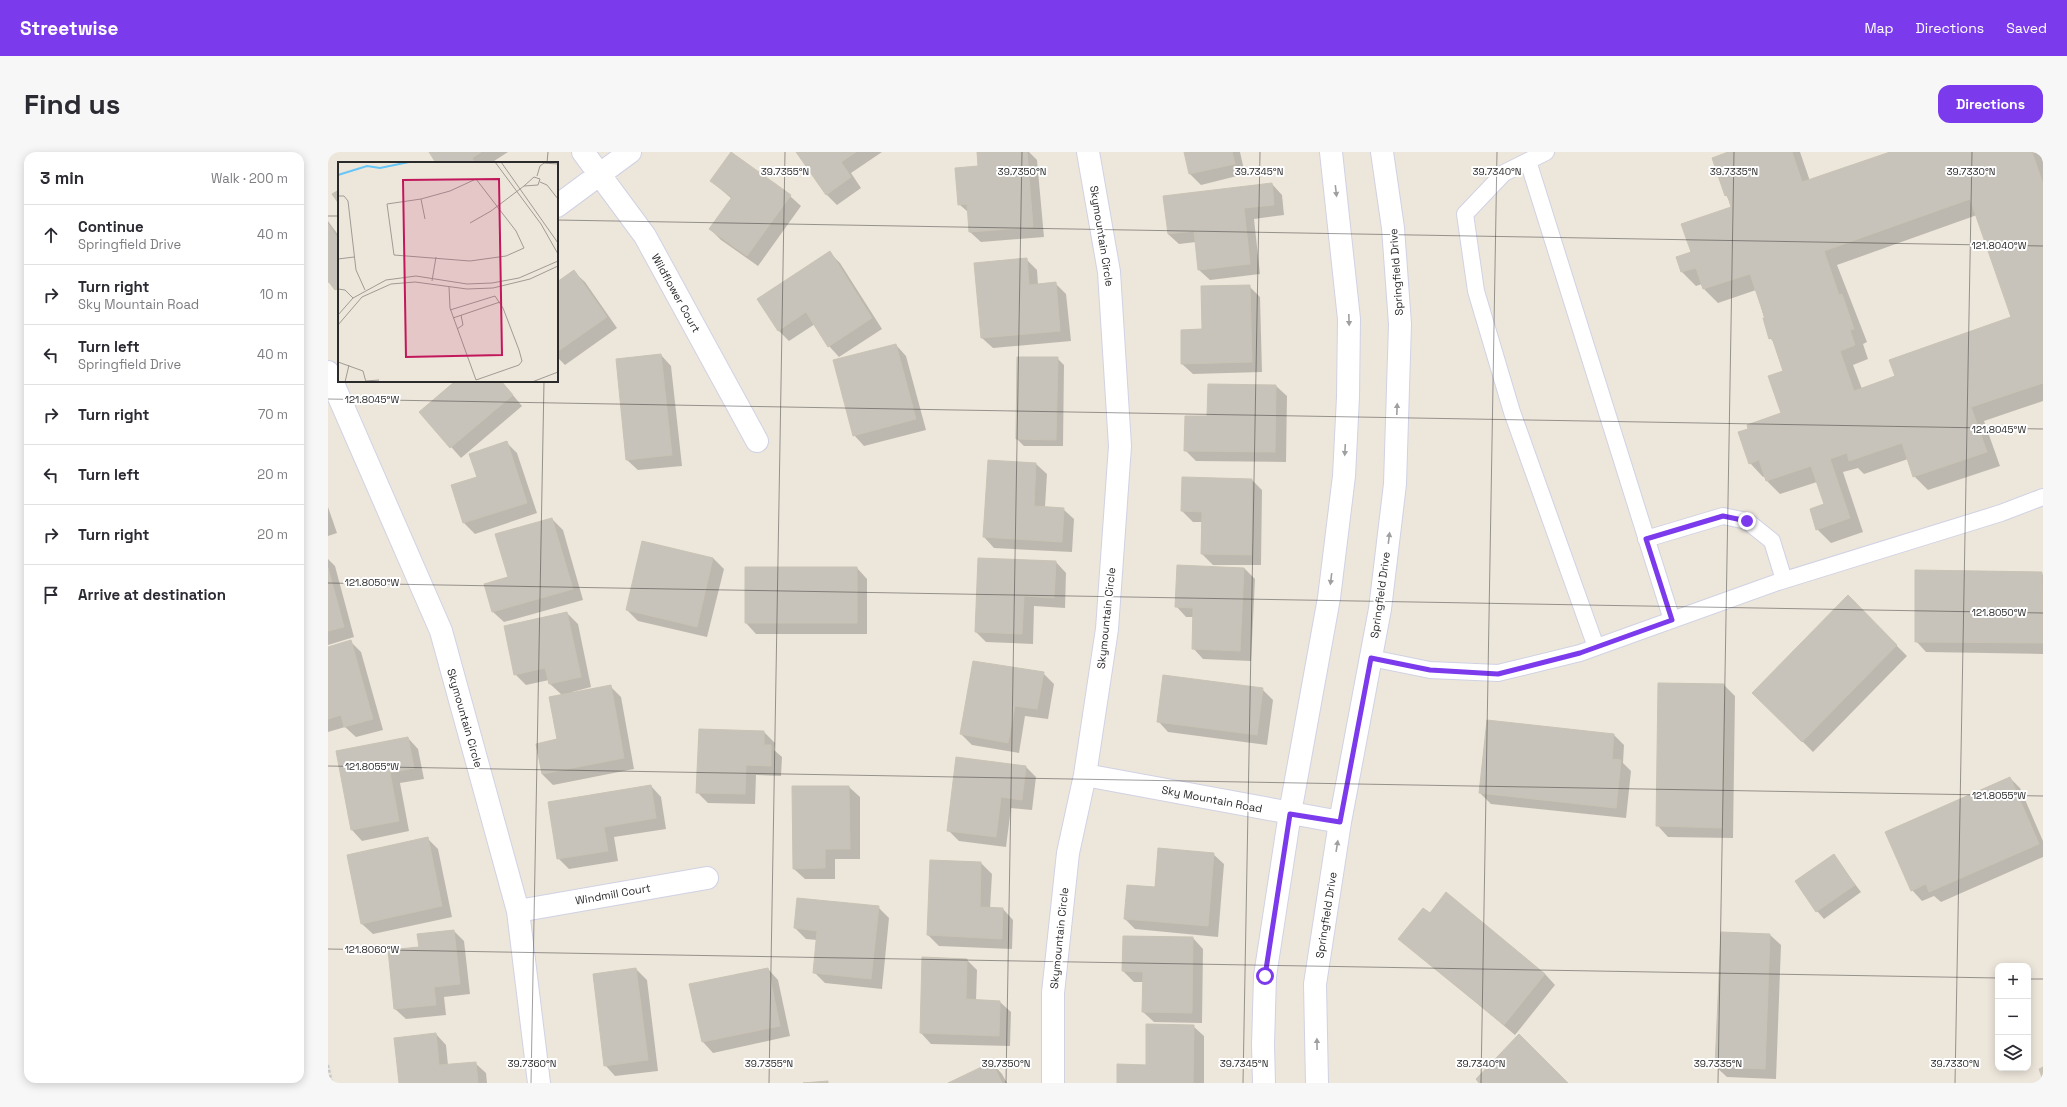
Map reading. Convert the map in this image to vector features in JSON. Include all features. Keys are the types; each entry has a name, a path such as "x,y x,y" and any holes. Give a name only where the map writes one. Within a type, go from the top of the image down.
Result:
{"street":[{"name":"Wildflower Court","path":"583,152 645,236 757,441"},
{"path":"558,205 630,152"},
{"name":"Skymountain Circle","path":"1053,1083 1053,993 1068,853 1084,775 1108,628 1120,446 1110,272 1088,152"},
{"path":"1264,1083 1262,1045 1265,976 1290,814 1329,598 1344,476 1348,398 1349,319 1331,152"},
{"name":"Springfield Drive","path":"1317,1083 1315,984 1340,822 1380,609 1395,484 1400,324 1393,228 1382,152"},
{"name":"Skymountain Circle","path":"338,365 328,372 441,631 518,911 539,1083"},
{"name":"Sky Mountain Road","path":"1084,775 1340,822"},
{"name":"Windmill Court","path":"518,911 707,878"}],"lane":[{"path":"1546,152 1504,173 1465,214 1476,291 1512,412 1596,647"},
{"path":"1528,161 1672,620"},
{"path":"1371,658 1430,670 1498,674 1580,653 1784,580 2001,513 2043,497"},
{"path":"1646,539 1723,516 1747,521 1772,541 1784,580"}],"path":[{"path":"328,1065 332,1083"}],"building":[{"path":"429,152 481,152 472,158 474,162 435,162"},
{"path":"731,152 791,195 747,256 709,229 732,197 710,181"},
{"path":"796,152 856,152 841,162 851,177 826,195"},
{"path":"977,152 1027,152 1033,227 969,232 967,204 958,205 955,168 978,166"},
{"path":"1184,152 1232,152 1235,164 1189,174"},
{"path":"1728,152 1792,152 1802,182 1890,152 2032,152 2043,184 2043,383 1971,407 1987,452 1913,477 1902,443 1849,461 1847,453 1830,459 1850,518 1816,530 1810,509 1824,504 1811,466 1766,481 1759,460 1749,464 1738,432 1748,429 1747,425 1781,413 1768,376 1783,371 1772,338 1769,339 1763,318 1765,318 1750,274 1703,289 1696,268 1681,272 1676,257 1691,252 1681,224 1731,207 1727,194 1725,196 1712,158","holes":["1970,199 2011,317 1889,360 1895,376 1854,391 1840,351 1855,345 1850,330 1854,329 1842,294 1839,295 1824,251"]},
{"path":"1272,183 1274,205 1244,208 1250,264 1198,270 1194,231 1168,234 1163,196"},
{"path":"338,191 338,203 332,194"},
{"path":"328,224 338,239 338,288 335,290 328,281"},
{"path":"830,251 872,318 828,347 806,312 778,331 757,299"},
{"path":"1027,258 1029,285 1056,282 1060,331 981,338 974,263"},
{"path":"574,270 607,317 558,351 558,281"},
{"path":"1250,285 1252,362 1181,364 1181,330 1202,329 1201,286"},
{"path":"896,344 916,419 853,436 833,360"},
{"path":"661,354 672,455 626,460 616,359"},
{"path":"1017,357 1058,357 1056,440 1016,439"},
{"path":"452,382 502,382 513,395 450,448 419,412 453,383"},
{"path":"1208,384 1276,385 1275,452 1184,451 1185,416 1207,416"},
{"path":"507,441 527,503 463,523 451,485 477,477 469,454"},
{"path":"988,460 1036,463 1034,506 1064,508 1062,542 983,537"},
{"path":"1182,477 1252,479 1251,555 1201,554 1202,512 1181,511"},
{"path":"552,518 573,589 492,612 484,584 508,577 495,534"},
{"path":"642,541 713,558 697,627 626,610"},
{"path":"978,558 1056,561 1054,598 1024,596 1022,634 975,632"},
{"path":"1177,565 1244,568 1240,651 1192,649 1193,608 1175,607"},
{"path":"745,567 857,567 857,623 745,623"},
{"path":"328,568 344,627 328,631"},
{"path":"1915,570 2042,572 2043,643 1915,642"},
{"path":"1848,595 1897,645 1802,742 1752,693"},
{"path":"567,612 581,677 549,684 545,668 514,675 504,626"},
{"path":"351,640 373,719 344,727 341,715 328,719 328,647"},
{"path":"973,661 1044,672 1037,709 1015,706 1008,743 960,734"},
{"path":"1163,675 1263,688 1257,735 1157,722"},
{"path":"1658,683 1724,684 1722,828 1656,826"},
{"path":"611,685 624,758 542,774 536,744 557,739 549,697"},
{"path":"1487,720 1614,734 1612,759 1621,760 1616,808 1479,793"},
{"path":"699,729 764,731 764,745 771,745 771,766 746,765 745,794 696,793"},
{"path":"408,737 414,768 390,773 399,821 351,830 336,751"},
{"path":"956,757 1026,766 1022,800 1001,797 996,837 947,831"},
{"path":"2010,777 2039,844 1929,892 1926,884 1911,891 1885,832"},
{"path":"651,785 656,818 604,827 608,851 557,859 548,802"},
{"path":"792,786 849,786 850,849 825,849 825,868 793,869"},
{"path":"428,837 442,906 361,924 347,855"},
{"path":"1158,848 1214,853 1208,926 1124,919 1127,885 1155,887"},
{"path":"1834,854 1855,885 1816,912 1795,881"},
{"path":"930,860 981,862 980,907 1003,908 1002,939 927,935"},
{"path":"1446,892 1545,974 1504,1025 1398,939 1423,908 1430,913"},
{"path":"797,898 879,906 871,979 813,973 817,931 794,928"},
{"path":"454,930 460,984 434,987 436,1005 394,1009 388,950 419,947 417,934"},
{"path":"1721,932 1770,934 1765,1069 1715,1067"},
{"path":"1123,936 1193,937 1192,1013 1142,1012 1143,972 1122,971"},
{"path":"922,957 967,959 966,999 1000,1001 999,1036 920,1033"},
{"path":"636,968 648,1060 604,1066 593,974"},
{"path":"768,968 780,1026 702,1042 689,984"},
{"path":"1146,1024 1194,1025 1193,1083 1117,1083 1117,1064 1146,1065"},
{"path":"436,1033 439,1065 476,1062 478,1083 399,1083 394,1038"},
{"path":"1519,1034 1568,1083 1479,1083 1476,1079"},
{"path":"992,1062 1002,1083 948,1083"},
{"path":"2043,1067 2043,1080 2039,1069"},
{"path":"828,1081 828,1083 803,1083"}],"route":[{"path":"1265,976 1290,814 1340,822 1371,658 1430,670 1498,674 1580,653 1672,620 1646,539 1723,516 1747,521"}]}
